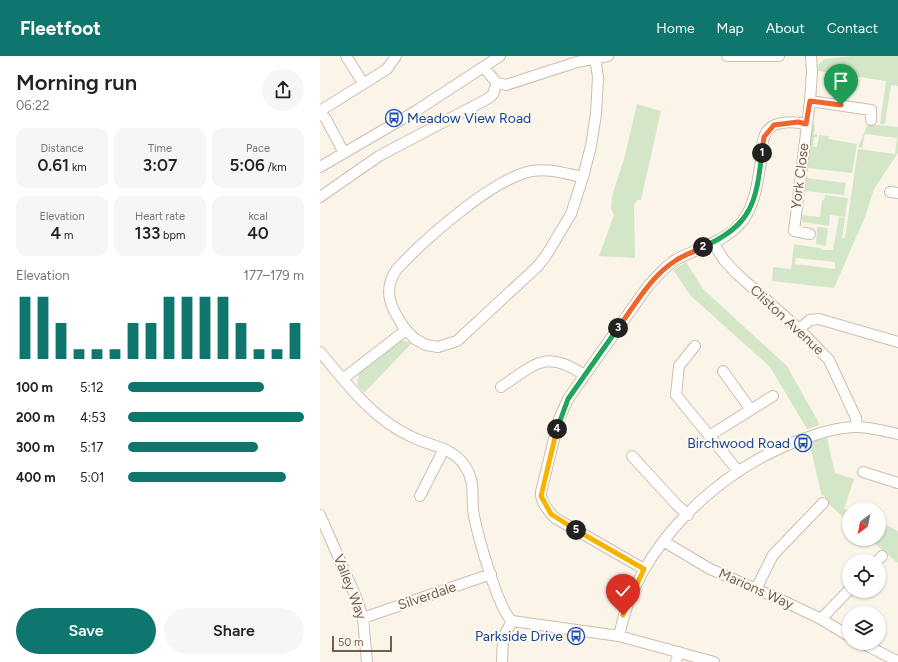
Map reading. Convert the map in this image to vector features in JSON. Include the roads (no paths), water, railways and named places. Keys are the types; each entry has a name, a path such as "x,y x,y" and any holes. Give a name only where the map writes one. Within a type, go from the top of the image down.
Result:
{"street":[{"path":"344,153 320,112 387,69 396,56"},
{"path":"320,167 484,68 500,56"},
{"path":"484,68 497,83 506,85 513,84 553,69 608,56"},
{"path":"727,56 778,56"},
{"name":"York Close","path":"810,234 794,231 810,101 812,72 811,56"},
{"path":"347,57 363,83"},
{"path":"583,177 548,170 531,171 515,177 486,193 429,238 392,275 388,289 392,309 406,330 415,339 426,345 438,347 457,341 538,266 547,254 571,214 583,177 591,146 596,114 598,77 595,58"},
{"path":"320,197 379,156 489,98 493,94 497,83"},
{"path":"810,101 871,110 871,120"},
{"path":"644,569 554,518 548,511 541,496 563,408 584,375 648,286 676,260 713,243 742,223 754,196 762,146 767,132 778,124 798,122 806,124"},
{"name":"Cliston Avenue","path":"713,243 724,260 736,273 799,329 829,360 856,418 857,427"},
{"path":"799,329 810,320 819,319 898,342"},
{"path":"344,378 406,330"},
{"path":"696,346 679,366 676,395 738,471"},
{"path":"320,352 344,378 360,399 388,424 412,438 451,452 463,462 474,486 474,518 491,574 505,612 512,621 619,636 678,657 714,662"},
{"path":"501,387 530,367 548,360 566,364 584,375"},
{"path":"723,371 751,410"},
{"path":"709,436 773,396"},
{"path":"619,636 623,615 644,569 663,541 701,500 738,471 762,456 790,443 823,432 857,427 898,434"},
{"path":"420,496 444,449"},
{"path":"632,456 688,515"},
{"path":"863,472 898,484"},
{"path":"756,589 773,555 823,503"},
{"name":"Valley Way","path":"320,515 356,597 363,618 367,662"},
{"name":"Marions Way","path":"663,541 710,569 821,619 842,632"},
{"name":"Silverdale","path":"363,618 491,574"},
{"path":"821,619 842,597"},
{"path":"502,662 503,638 512,621"},
{"path":"877,650 896,659"}],"place":[{"name":"Meadow View Road","path":"394,118"},
{"name":"Birchwood Road","path":"803,443"},
{"name":"Parkside Drive","path":"576,636"}]}
